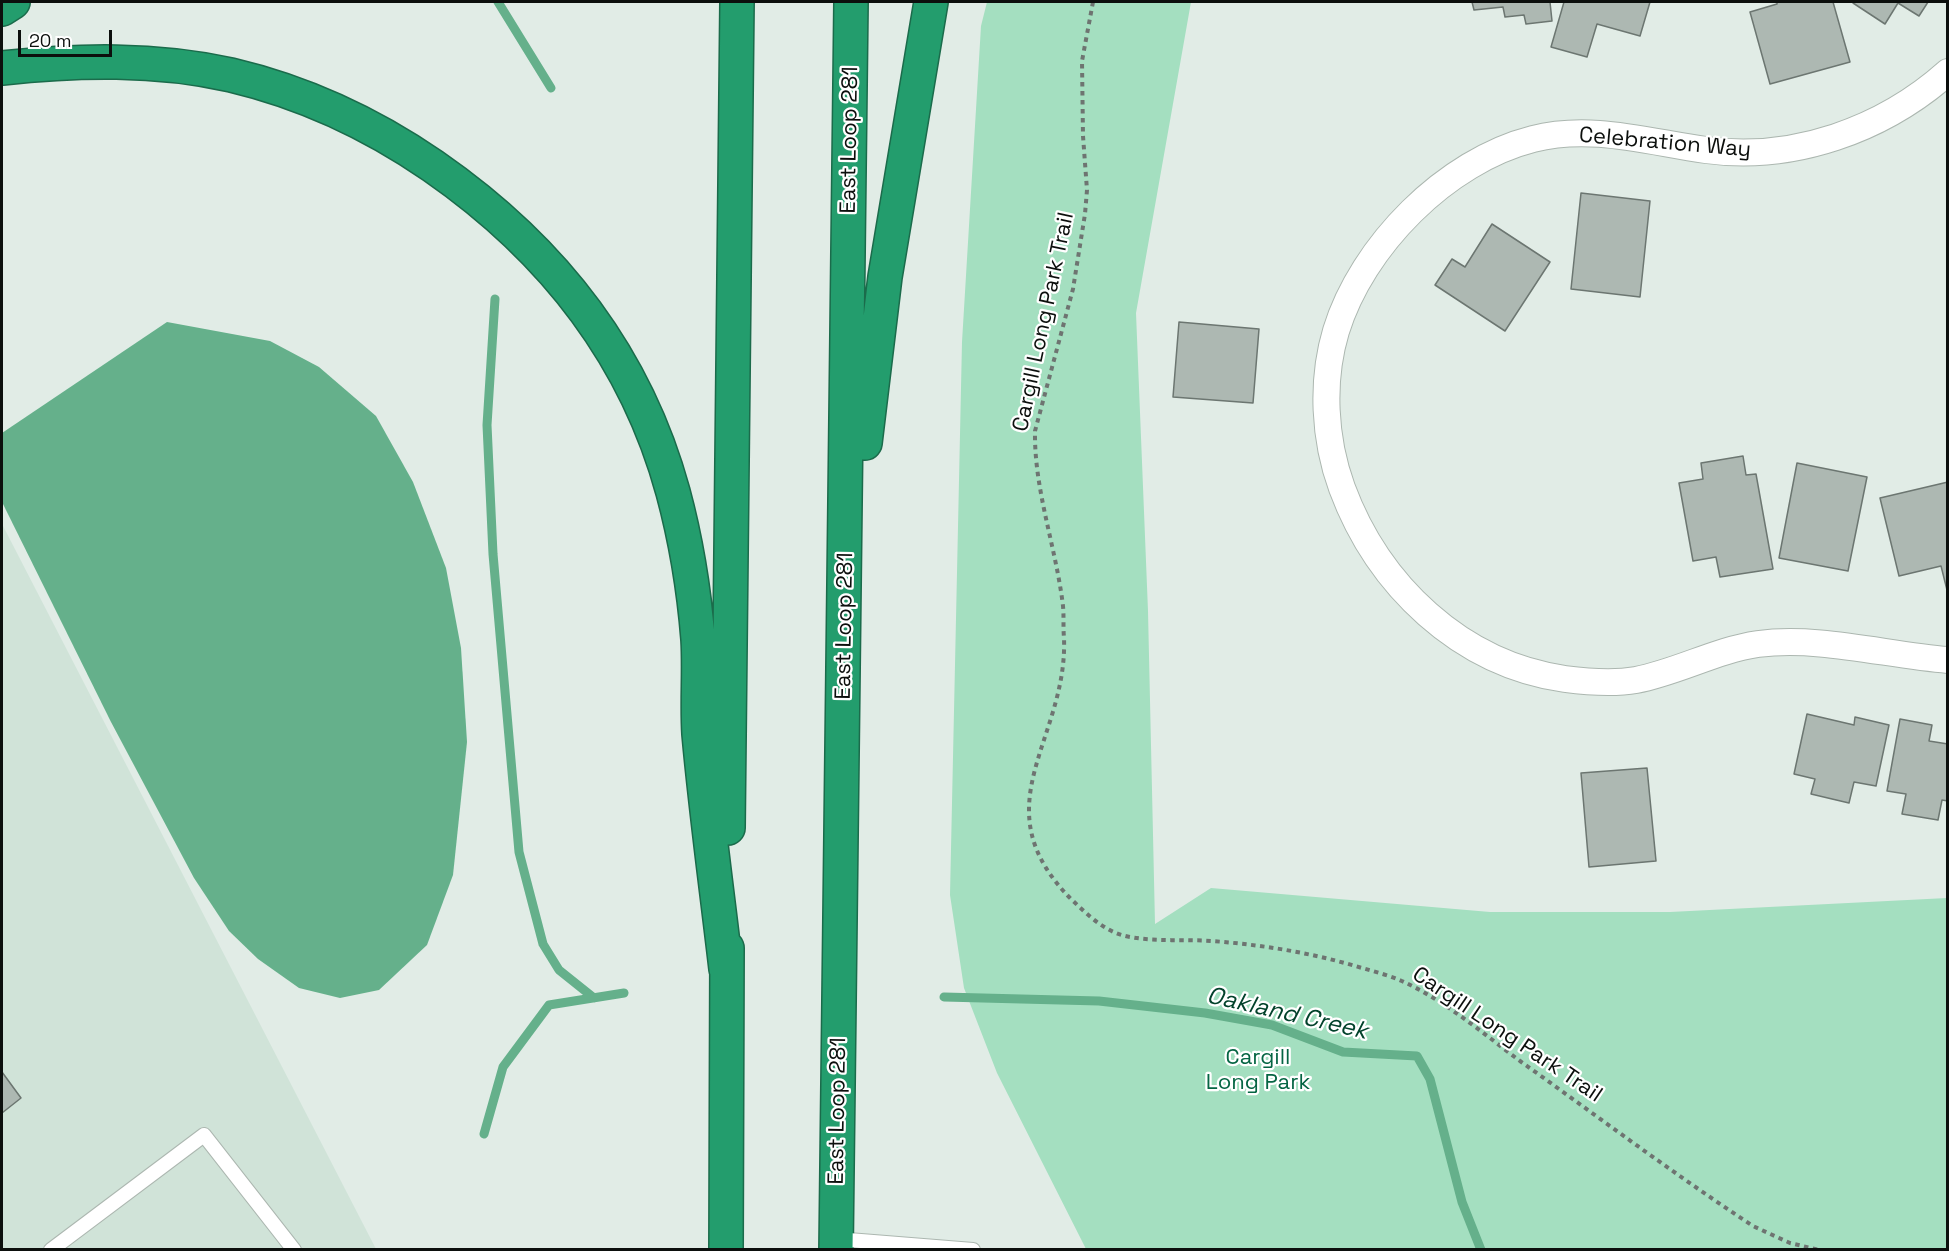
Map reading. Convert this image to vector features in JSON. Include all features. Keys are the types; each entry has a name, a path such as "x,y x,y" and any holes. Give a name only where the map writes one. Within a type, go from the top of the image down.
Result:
{"highway":[{"path":"2,9 14,2"},
{"path":"726,1250 726,969 737,2"},
{"name":"East Loop 281","path":"836,1244 851,2"},
{"path":"845,609 885,277 931,2"},
{"path":"2,68 85,61 162,64 232,75 305,98 343,113 407,148 473,194 530,245 578,299 619,361 637,394 664,460 683,534 698,641 699,731 726,969"}],"street":[{"name":"Celebration Way","path":"1947,72 1905,104 1848,134 1785,149 1730,152 1706,150 1624,135 1562,134 1533,139 1474,164 1415,207 1367,266 1350,297 1336,332 1329,368 1326,409 1338,479 1352,514 1373,552 1397,584 1421,610 1451,634 1487,655 1520,670 1578,681 1635,680 1662,674 1732,649 1788,642 1816,643 1947,660"}],"lane":[{"path":"51,1250 204,1135 294,1250"},
{"path":"836,1244 973,1250"}],"path":[{"name":"Cargill Long Park Trail","path":"1094,2 1082,62 1083,136 1087,189 1085,214 1073,289 1035,431 1037,475 1063,606 1064,650 1059,692 1029,788 1028,819 1040,857 1065,893 1098,923 1111,931 1130,937 1274,947 1329,958 1404,982 1462,1019 1753,1226 1790,1243 1819,1250"}],"shaded area":[{"path":"167,322 270,341 319,367 376,416 413,482 446,568 461,648 467,742 453,875 427,945 379,990 340,998 299,988 258,959 229,931 194,878 111,722 2,502 2,433"},
{"path":"2,524 376,1249 2,1249"}],"green space":[{"name":"Cargill Long Park","path":"987,2 1191,2 1136,313 1148,611 1155,924 1211,888 1490,912 1670,912 1947,898 1947,1249 1086,1249 997,1073 964,988 950,895 962,342 981,26"}],"building":[{"path":"1472,2 1550,2 1552,21 1526,24 1524,15 1505,17 1503,7 1474,10"},
{"path":"1564,2 1650,2 1640,36 1597,24 1587,57 1551,47"},
{"path":"1777,2 1833,2 1850,62 1770,84 1750,12 1777,4"},
{"path":"1854,2 1928,2 1919,16 1898,3 1885,24"},
{"path":"1581,193 1650,201 1640,297 1571,289"},
{"path":"1492,224 1550,262 1505,331 1435,285 1452,259 1465,267"},
{"path":"1179,322 1259,329 1253,403 1173,397"},
{"path":"1743,456 1746,475 1756,474 1773,569 1720,577 1716,557 1693,561 1679,483 1703,479 1701,463"},
{"path":"1797,463 1867,477 1848,571 1779,558"},
{"path":"1948,482 1947,590 1941,566 1899,576 1880,498"},
{"path":"1807,714 1854,725 1855,717 1889,725 1876,786 1854,782 1849,803 1811,794 1815,779 1794,774"},
{"path":"1900,719 1932,725 1929,741 1948,744 1948,801 1942,800 1938,820 1902,814 1906,794 1887,791"},
{"path":"1647,768 1656,861 1589,867 1581,773"},
{"path":"2,1072 21,1098 2,1113"}],"waterway":[{"path":"498,2 551,88"},
{"path":"495,299 487,425 493,554 519,852 543,944 559,970 594,998"},
{"name":"Oakland Creek","path":"484,1134 503,1067 549,1005 624,993"},
{"name":"Oakland Creek","path":"944,997 1099,1001 1205,1013 1272,1025 1343,1052 1417,1056 1430,1079 1462,1202 1481,1250"}]}
